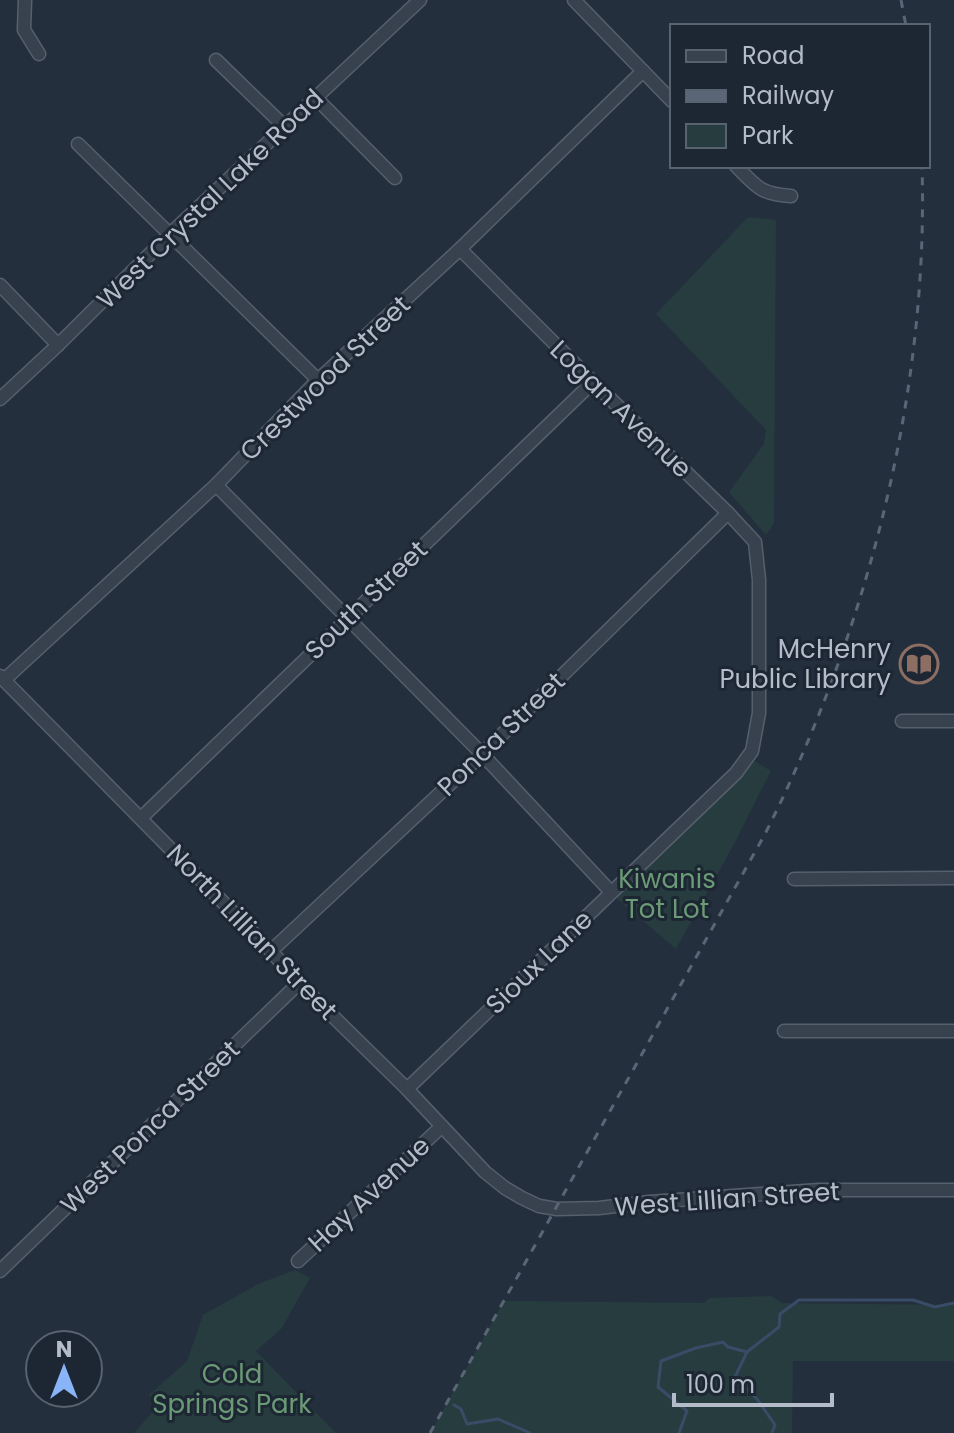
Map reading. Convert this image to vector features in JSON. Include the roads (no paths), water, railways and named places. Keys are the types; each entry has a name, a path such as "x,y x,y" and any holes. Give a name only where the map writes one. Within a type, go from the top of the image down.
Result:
{"street":[{"path":"25,0 24,30 39,54"},
{"name":"West Crystal Lake Road","path":"0,399 169,235 420,0"},
{"path":"574,0 670,99"},
{"path":"216,60 285,127"},
{"name":"Crestwood Street","path":"2,678 216,485 318,380 460,249 643,71"},
{"path":"316,98 395,178"},
{"path":"78,144 318,380"},
{"path":"738,168 760,190 772,195 791,196"},
{"name":"Logan Avenue","path":"460,249 755,542 759,580"},
{"path":"0,285 58,345"},
{"name":"South Street","path":"141,818 593,382"},
{"path":"216,485 482,754 611,892"},
{"name":"Ponca Street","path":"271,951 482,754 728,513"},
{"name":"Sioux Lane","path":"407,1089 736,773 752,751 759,713 759,580"},
{"name":"North Lillian Street","path":"2,678 485,1172 505,1188"},
{"path":"902,721 954,721"},
{"path":"794,879 954,878"},
{"name":"West Ponca Street","path":"0,1271 299,983"},
{"path":"784,1031 954,1031"},
{"name":"Hay Avenue","path":"298,1261 441,1127"},
{"name":"West Lillian Street","path":"505,1188 539,1206 557,1209 819,1190 954,1190"}],"waterway":[{"path":"679,1433 687,1411 658,1387 661,1361 723,1342 728,1347 747,1352 779,1327 780,1314 799,1300 913,1300 935,1307 954,1303"},
{"path":"747,1352 735,1377 757,1399 775,1425 772,1433"},
{"path":"454,1405 461,1409 467,1424 498,1419 530,1433"}],"railway":[{"path":"901,0 906,24"},
{"path":"430,1433 765,834 834,676 884,509 902,424 915,338 921,252 922,168"}],"place":[{"name":"McHenry Public Library","path":"919,664"}],"park label":[{"name":"Kiwanis Tot Lot","path":"667,894"},
{"name":"Cold Springs Park","path":"232,1389"}]}
